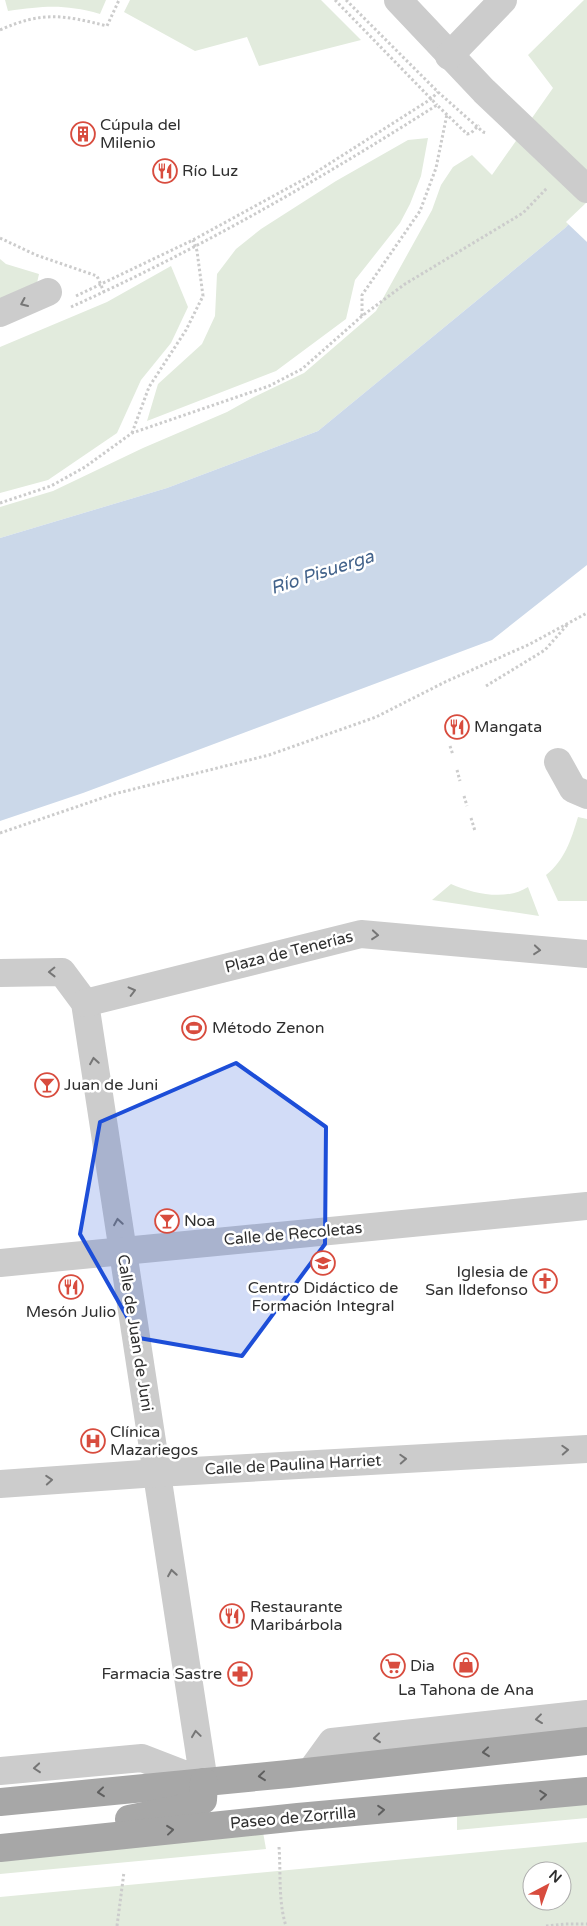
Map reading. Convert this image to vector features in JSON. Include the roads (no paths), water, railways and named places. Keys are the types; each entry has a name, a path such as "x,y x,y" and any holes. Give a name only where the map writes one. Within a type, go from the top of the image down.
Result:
{"main road":[{"path":"0,1802 587,1741"},
{"path":"0,1841 23,1832 127,1819 193,1806 203,1800 204,1782"},
{"name":"Paseo de Zorrilla","path":"0,1848 278,1819 587,1791"}],"street":[{"path":"398,0 449,56 587,189"},
{"path":"449,56 503,0"},
{"path":"0,314 60,301"},
{"path":"558,762 573,789 587,795"},
{"name":"Plaza de Tenerías","path":"85,1003 362,934 587,954"},
{"path":"0,972 62,972 85,1003"},
{"name":"Calle de Juan de Juni","path":"85,1003 204,1782"},
{"name":"Calle de Recoletas","path":"0,1263 587,1206"},
{"name":"Calle de Paulina Harriet","path":"0,1484 157,1473 587,1449"},
{"path":"311,1771 332,1742 587,1714"},
{"path":"0,1771 142,1758 204,1782"}],"water":[{"name":"Río Pisuerga","path":"587,205 587,565 492,640 83,793 0,821 0,538 167,488 318,431 565,228"}],"place":[{"name":"Cúpula del Milenio","path":"83,134"},
{"name":"Río Luz","path":"165,171"},
{"name":"Mangata","path":"457,727"},
{"name":"Método Zenon","path":"194,1028"},
{"name":"Juan de Juni","path":"47,1085"},
{"name":"Noa","path":"167,1221"},
{"name":"Centro Didáctico de Formación Integral","path":"323,1263"},
{"name":"Iglesia de San Ildefonso","path":"545,1281"},
{"name":"Mesón Julio","path":"71,1287"},
{"name":"Clínica Mazariegos","path":"93,1441"},
{"name":"Restaurante Maribárbola","path":"232,1616"},
{"name":"La Tahona de Ana","path":"466,1665"},
{"name":"Dia","path":"393,1666"},
{"name":"Farmacia Sastre","path":"240,1674"}]}
